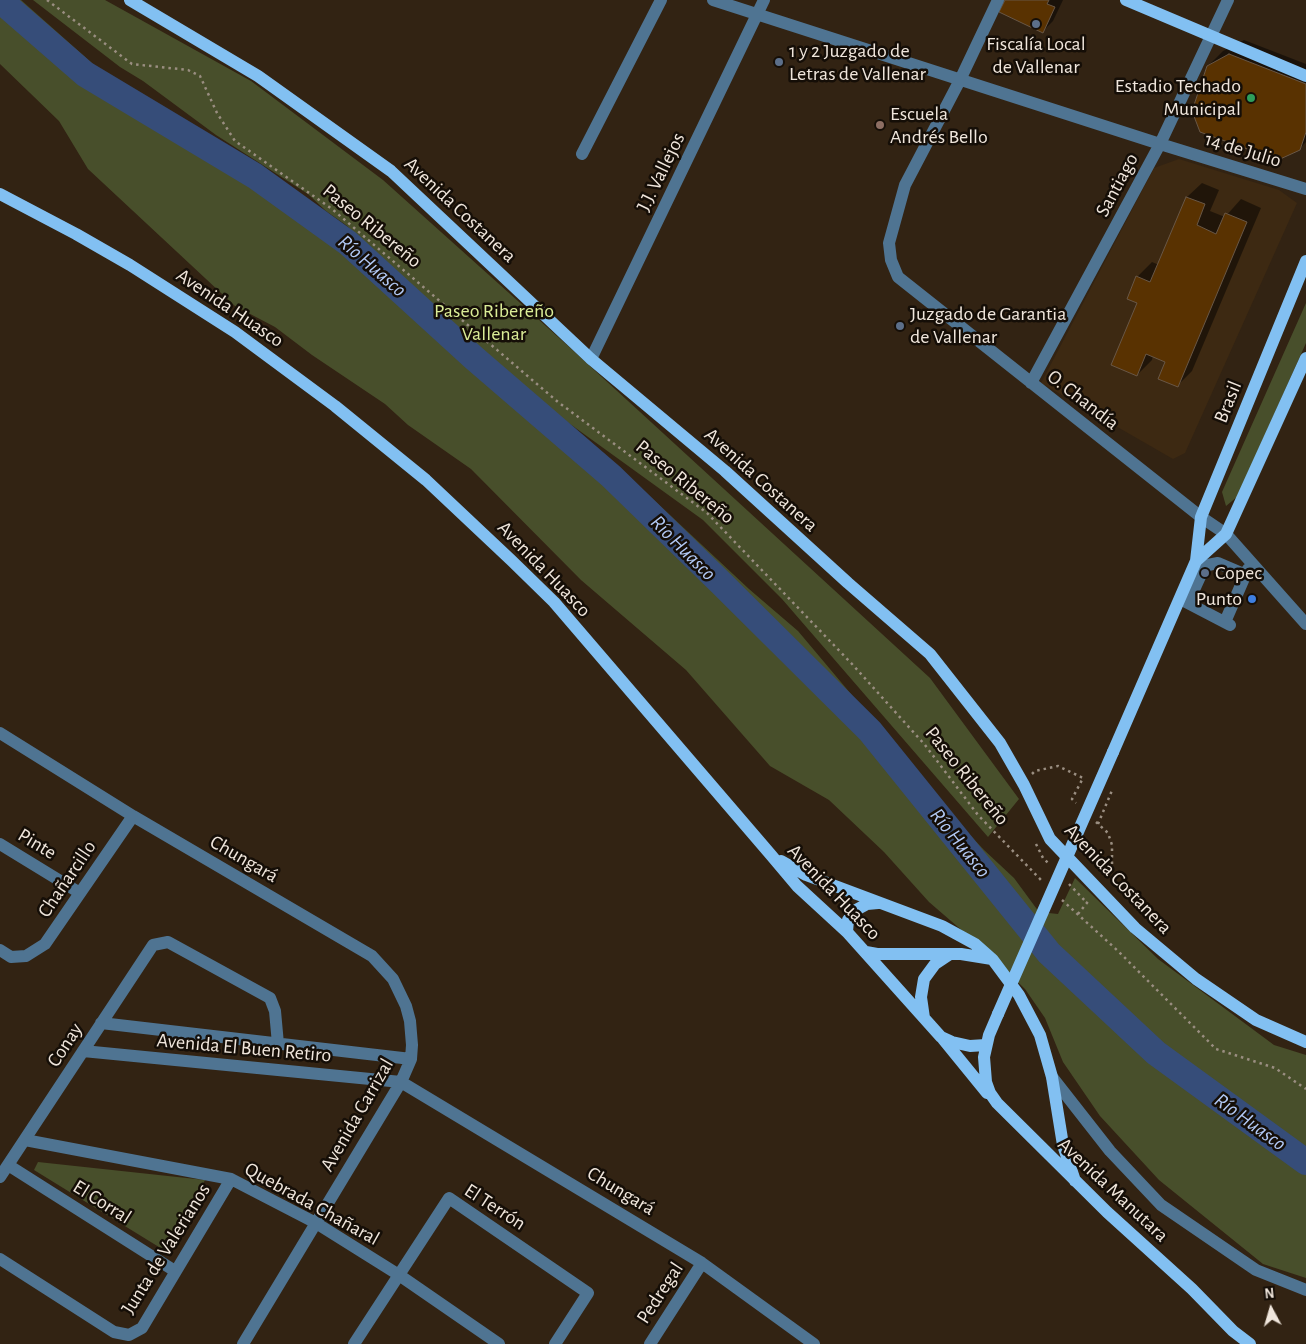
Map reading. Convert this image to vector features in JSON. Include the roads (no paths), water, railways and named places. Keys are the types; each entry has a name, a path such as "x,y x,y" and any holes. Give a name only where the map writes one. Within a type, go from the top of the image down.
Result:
{"main road":[{"name":"Avenida Costanera","path":"130,0 258,76 391,171 591,359 724,471 930,654 1000,743 1024,785 1050,839 1135,928 1196,978 1256,1020 1306,1042"},
{"path":"1126,0 1306,76"},
{"name":"Avenida Huasco","path":"0,194 76,234 122,261 235,332 335,406 426,480 554,602 772,854 805,895 847,932 941,1037 952,1042 970,1046 986,1045"},
{"name":"Brasil","path":"986,1045 1113,752 1184,601 1196,561 1201,517 1306,261"},
{"name":"Brasil","path":"1196,561 1226,534 1306,358"},
{"path":"772,854 801,872 880,904 942,926 975,944 993,960 1007,977 1030,1014 1040,1035 1052,1076 1062,1136 1075,1181"},
{"path":"847,932 848,920 856,910 868,904 880,904"},
{"path":"866,952 877,954 950,954 979,956 993,960"},
{"path":"924,1018 921,997 924,979 934,964 950,954"},
{"path":"941,1037 982,1088 997,1103"},
{"name":"Avenida Manutara","path":"986,1045 984,1057 986,1082 990,1093 997,1103 1107,1212 1192,1289 1233,1331 1250,1344"}],"street":[{"path":"582,154 661,0"},
{"name":"14 de Julio","path":"713,0 1306,189"},
{"name":"J.J. Vallejos","path":"591,359 764,0"},
{"name":"O. Chandía","path":"998,0 960,80 905,185 889,243 891,260 898,277 1201,517 1226,534 1306,624"},
{"name":"Santiago","path":"1031,383 1160,144 1228,0"},
{"path":"1246,575 1218,563 1208,565 1184,601 1228,624 1251,562"},
{"name":"Chungará","path":"0,733 133,816 372,956 392,979 406,1006 412,1033 411,1059"},
{"name":"Chañarcillo","path":"0,950 11,957 26,956 45,944 133,816"},
{"name":"Pinte","path":"0,844 80,893"},
{"name":"Conay","path":"0,1177 153,945 168,942 270,998 275,1011 278,1044"},
{"name":"Avenida El Buen Retiro","path":"101,1023 411,1059"},
{"name":"Avenida El Buen Retiro","path":"83,1052 401,1082"},
{"name":"Avenida Carrizal","path":"243,1344 401,1082 411,1059"},
{"path":"1052,1076 1110,1151 1161,1205 1256,1270 1306,1290"},
{"name":"Chungará","path":"401,1082 702,1263 814,1344"},
{"name":"Quebrada Chañaral","path":"25,1140 231,1179 316,1223 399,1275 499,1344"},
{"name":"El Corral","path":"8,1165 176,1271"},
{"name":"Junta de Valerianos","path":"0,1258 114,1332 129,1335 142,1328 231,1179"},
{"name":"El Terrón","path":"354,1344 449,1198 588,1293 555,1344"},
{"name":"Pedregal","path":"650,1344 702,1263"}],"waterway":[{"name":"Río Huasco","path":"0,0 85,74 255,176 348,243 474,358 611,476 870,731 1049,953 1156,1053 1306,1162"}],"place":[{"name":"Fiscalía Local de Vallenar","path":"1036,24"},
{"name":"1 y 2 Juzgado de Letras de Vallenar","path":"779,62"},
{"name":"Estadio Techado Municipal","path":"1251,98"},
{"name":"Escuela Andrés Bello","path":"880,125"},
{"name":"Juzgado de Garantia de Vallenar","path":"900,326"},
{"name":"Copec","path":"1205,573"},
{"name":"Punto","path":"1252,599"}],"park label":[{"name":"Paseo Ribereño Vallenar","path":"494,322"}]}
